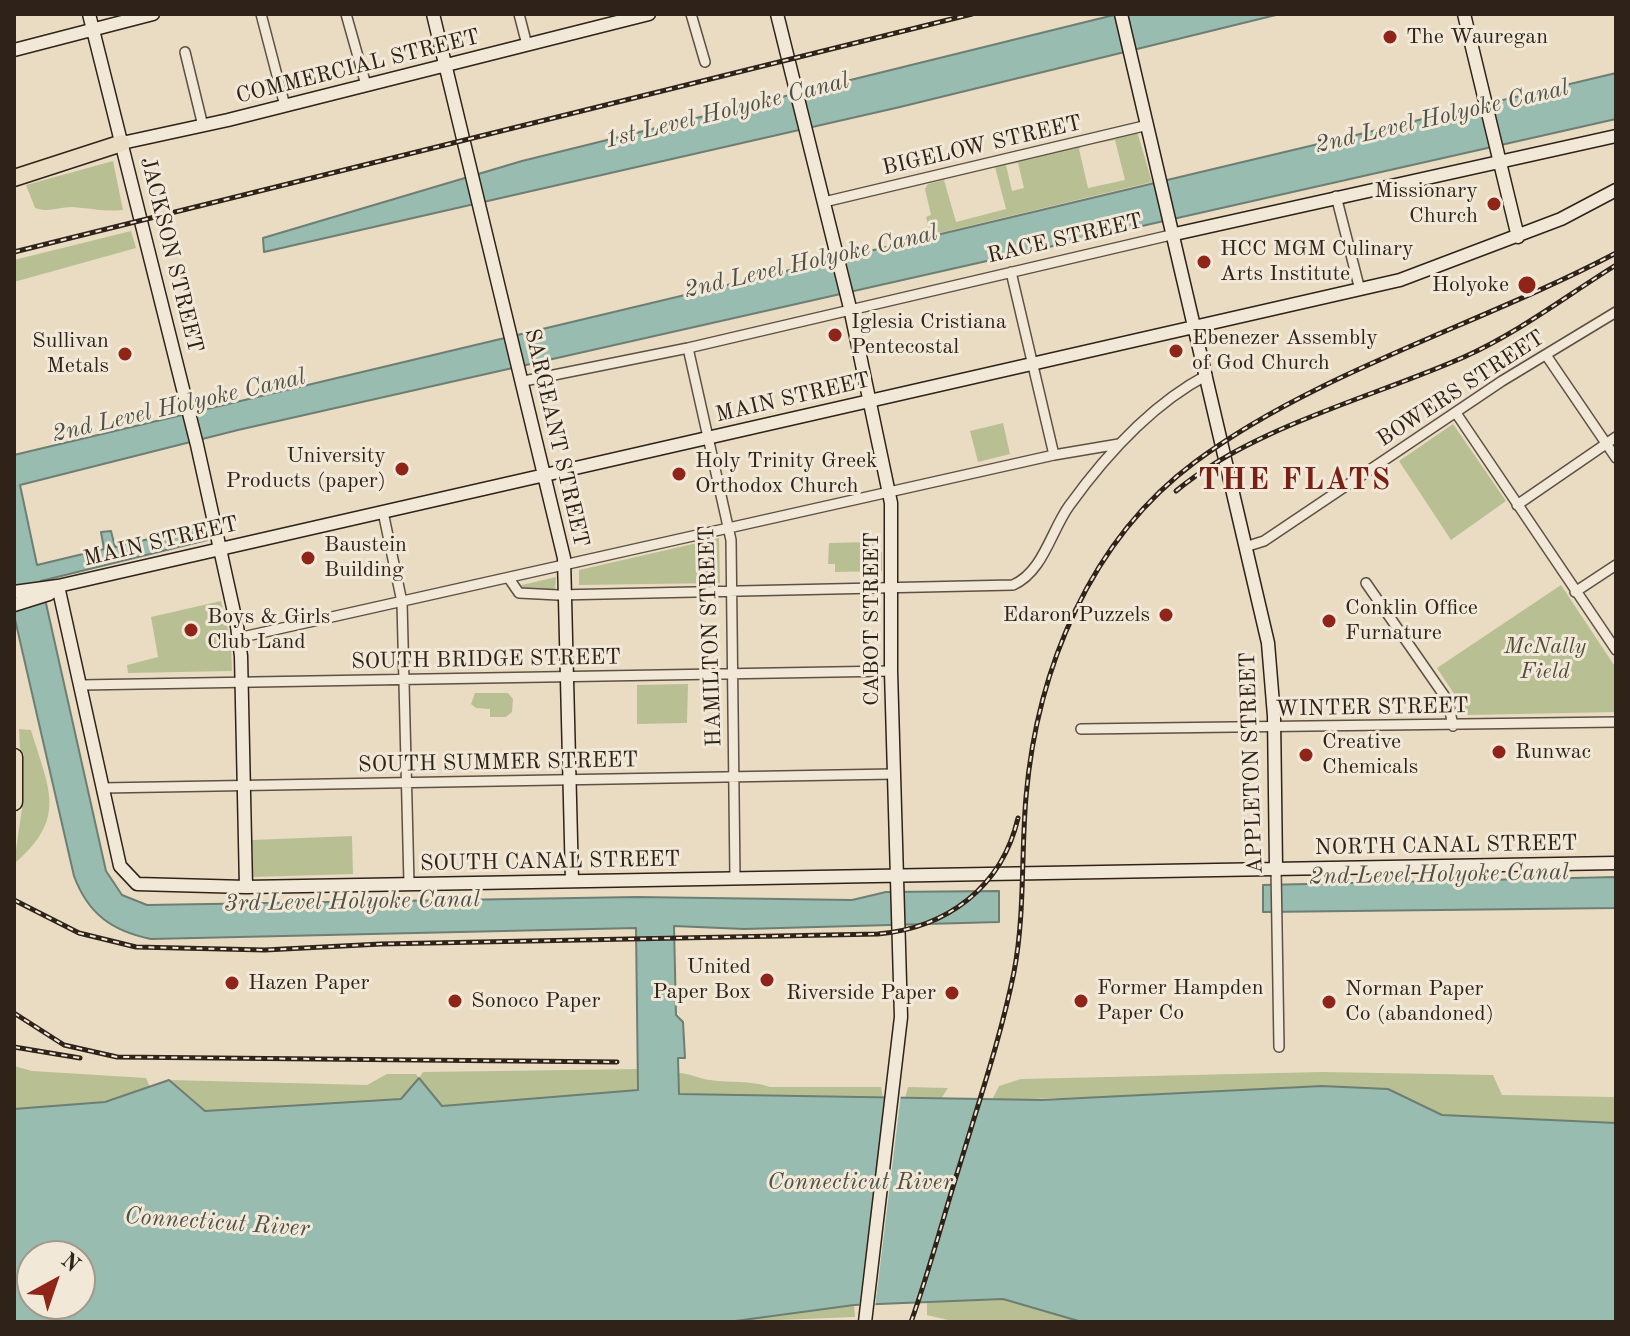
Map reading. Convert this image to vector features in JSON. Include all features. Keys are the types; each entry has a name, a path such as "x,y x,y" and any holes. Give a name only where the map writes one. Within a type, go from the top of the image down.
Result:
{"highway":[{"path":"14,167 122,143"},
{"path":"14,178 122,143"},
{"path":"14,757 14,802"}],"street":[{"name":"JACKSON STREET","path":"89,14 197,445 238,638 246,887"},
{"path":"14,50 153,14"},
{"path":"261,14 285,106"},
{"path":"346,14 366,85"},
{"name":"SARGEANT STREET","path":"433,14 546,474 565,566 572,881"},
{"path":"519,14 527,45"},
{"name":"COMMERCIAL STREET","path":"122,143 203,126 527,45 606,20 649,14"},
{"path":"691,14 705,62"},
{"name":"CABOT STREET","path":"777,14 849,306 890,493 900,1045 866,1316"},
{"name":"APPLETON STREET","path":"1121,14 1174,228 1271,662 1279,1047"},
{"path":"1464,14 1518,237"},
{"path":"185,52 203,126"},
{"name":"BIGELOW STREET","path":"824,202 1148,125"},
{"name":"RACE STREET","path":"522,376 688,348 849,306 1011,272 1174,228 1336,196 1498,155 1616,136"},
{"name":"MAIN STREET","path":"14,592 51,588 1360,290 1417,275 1518,237 1616,190"},
{"path":"1336,196 1360,290"},
{"path":"1011,272 1054,455"},
{"name":"BOWERS STREET","path":"1245,547 1264,541 1456,413 1616,312"},
{"name":"HAMILTON STREET","path":"688,348 729,529 735,879"},
{"path":"1546,355 1616,458"},
{"path":"510,580 519,593 566,594 1006,586 1021,581 1035,567 1069,506 1119,444 1159,409 1207,375"},
{"path":"1456,413 1616,650"},
{"path":"1517,505 1616,437"},
{"path":"238,638 510,580 1054,455 1119,444"},
{"path":"383,512 402,602 409,884"},
{"path":"1575,592 1616,565"},
{"path":"1366,583 1448,701 1453,726"},
{"name":"MAIN STREET","path":"14,605 51,588"},
{"name":"SOUTH CANAL STREET","path":"51,588 81,685 120,866 137,884 246,887 1276,872"},
{"name":"SOUTH BRIDGE STREET","path":"81,685 891,671"},
{"name":"WINTER STREET","path":"1081,729 1616,722"},
{"name":"SOUTH SUMMER STREET","path":"102,788 894,774"},
{"name":"NORTH CANAL STREET","path":"1276,872 1616,863"}],"green space":[{"path":"1137,131 1152,182 931,235 926,217 931,215 925,189 928,184 944,180 956,222 1006,209 995,167 1082,145 1079,149 1088,188 1125,180 1115,140 1091,144","holes":["1018,163 1024,188 1012,191 1006,165"]},
{"path":"113,161 123,210 35,208 26,185"},
{"path":"131,231 136,248 14,282 14,260"},
{"path":"1003,423 1010,454 978,462 970,431"},
{"path":"1453,424 1506,501 1451,540 1399,461"},
{"path":"719,538 720,583 579,585 579,570"},
{"path":"873,542 874,553 882,552 882,571 835,572 835,564 828,564 829,543"},
{"path":"556,577 555,590 519,588 522,585"},
{"name":"McNally Field","path":"1561,585 1616,668 1616,712 1468,715 1437,668"},
{"name":"Boys & Girls Club Land","path":"221,601 231,643 232,671 128,673 127,665 158,657 151,617"},
{"path":"688,684 687,723 637,724 637,685"},
{"path":"475,693 508,693 513,699 512,712 506,717 490,717 490,709 476,708 471,704"},
{"path":"19,729 31,730 50,802 42,832 14,864 23,801"},
{"path":"352,836 353,874 253,877 252,840"},
{"path":"14,1066 32,1071 146,1078 150,1087 105,1102 14,1109"},
{"path":"638,1069 638,1090 441,1106 402,1099 205,1111 169,1080 367,1085 387,1074 416,1074 419,1078 423,1072"},
{"path":"1322,1072 1493,1075 1502,1095 1616,1097 1616,1123 1442,1115 1388,1089 992,1100 999,1086 1021,1079"},
{"path":"678,1073 770,1087 881,1087 883,1098 679,1094"},
{"path":"908,1087 948,1088 941,1099 905,1098"},
{"path":"1003,1299 1082,1322 956,1322 927,1315 927,1302"},
{"path":"854,1305 855,1317 728,1322"}],"water":[{"name":"1st Level Holyoke Canal","path":"1118,14 1280,14 900,107 264,252 263,238 522,161"},
{"path":"1616,73 1616,119 238,430 20,485 37,565 104,549 101,532 111,531 115,547 204,526 207,540 41,581 106,871 122,895 147,905 637,897 852,900 886,892 999,891 999,922 744,929 674,926 676,1015 683,1022 685,1058 678,1058 679,1094 1042,1100 1322,1086 1388,1089 1442,1115 1616,1123 1616,1322 1082,1322 1003,1299 854,1305 728,1322 14,1322 14,1109 105,1102 169,1080 205,1111 401,1099 419,1078 442,1106 638,1090 636,928 151,939 124,931 103,919 86,901 74,876 14,615 14,455"},
{"path":"1616,877 1616,908 1263,912 1263,885"}],"pier":[{"path":"886,1094 901,1094 875,1308 859,1308"}],"railway":[{"path":"14,252 972,14"},
{"path":"911,1322 990,1067 1014,972 1020,928 1026,797 1042,702 1075,611 1098,569 1126,529 1158,494 1195,462 1242,430 1346,375 1616,253"},
{"path":"1176,491 1240,449 1277,431 1429,372 1484,347 1523,326 1616,265"},
{"path":"14,900 79,933 136,947 265,950 381,944 878,934 927,923 968,900 999,864 1018,818"},
{"path":"14,1013 64,1045 117,1057 617,1062"},
{"path":"14,1047 80,1058"}],"place":[{"name":"The Wauregan","path":"1390,37"},
{"name":"Missionary Church","path":"1494,204"},
{"name":"HCC MGM Culinary Arts Institute","path":"1204,262"},
{"name":"Holyoke","path":"1527,285"},
{"name":"Iglesia Cristiana Pentecostal","path":"835,335"},
{"name":"Ebenezer Assembly of God Church","path":"1176,351"},
{"name":"Sullivan Metals","path":"125,354"},
{"name":"University Products (paper)","path":"402,469"},
{"name":"Holy Trinity Greek Orthodox Church","path":"679,474"},
{"name":"Baustein Building","path":"308,558"},
{"name":"Edaron Puzzels","path":"1166,615"},
{"name":"Conklin Office Furnature","path":"1329,621"},
{"name":"Boys & Girls Club Land","path":"191,630"},
{"name":"Runwac","path":"1499,752"},
{"name":"Creative Chemicals","path":"1306,755"},
{"name":"United Paper Box","path":"767,980"},
{"name":"Hazen Paper","path":"232,983"},
{"name":"Riverside Paper","path":"952,993"},
{"name":"Sonoco Paper","path":"455,1001"},
{"name":"Former Hampden Paper Co","path":"1081,1001"},
{"name":"Norman Paper Co (abandoned)","path":"1329,1002"}],"district":[{"name":"THE FLATS","path":"1295,481"}],"water label":[{"name":"2nd Level Holyoke Canal","path":"1442,117"},
{"name":"2nd Level Holyoke Canal","path":"811,262"},
{"name":"2nd Level Holyoke Canal","path":"179,406"},
{"name":"2nd Level Holyoke Canal","path":"1439,875"},
{"name":"3rd Level Holyoke Canal","path":"352,902"},
{"name":"Connecticut River","path":"860,1183"},
{"name":"Connecticut River","path":"217,1223"}]}
